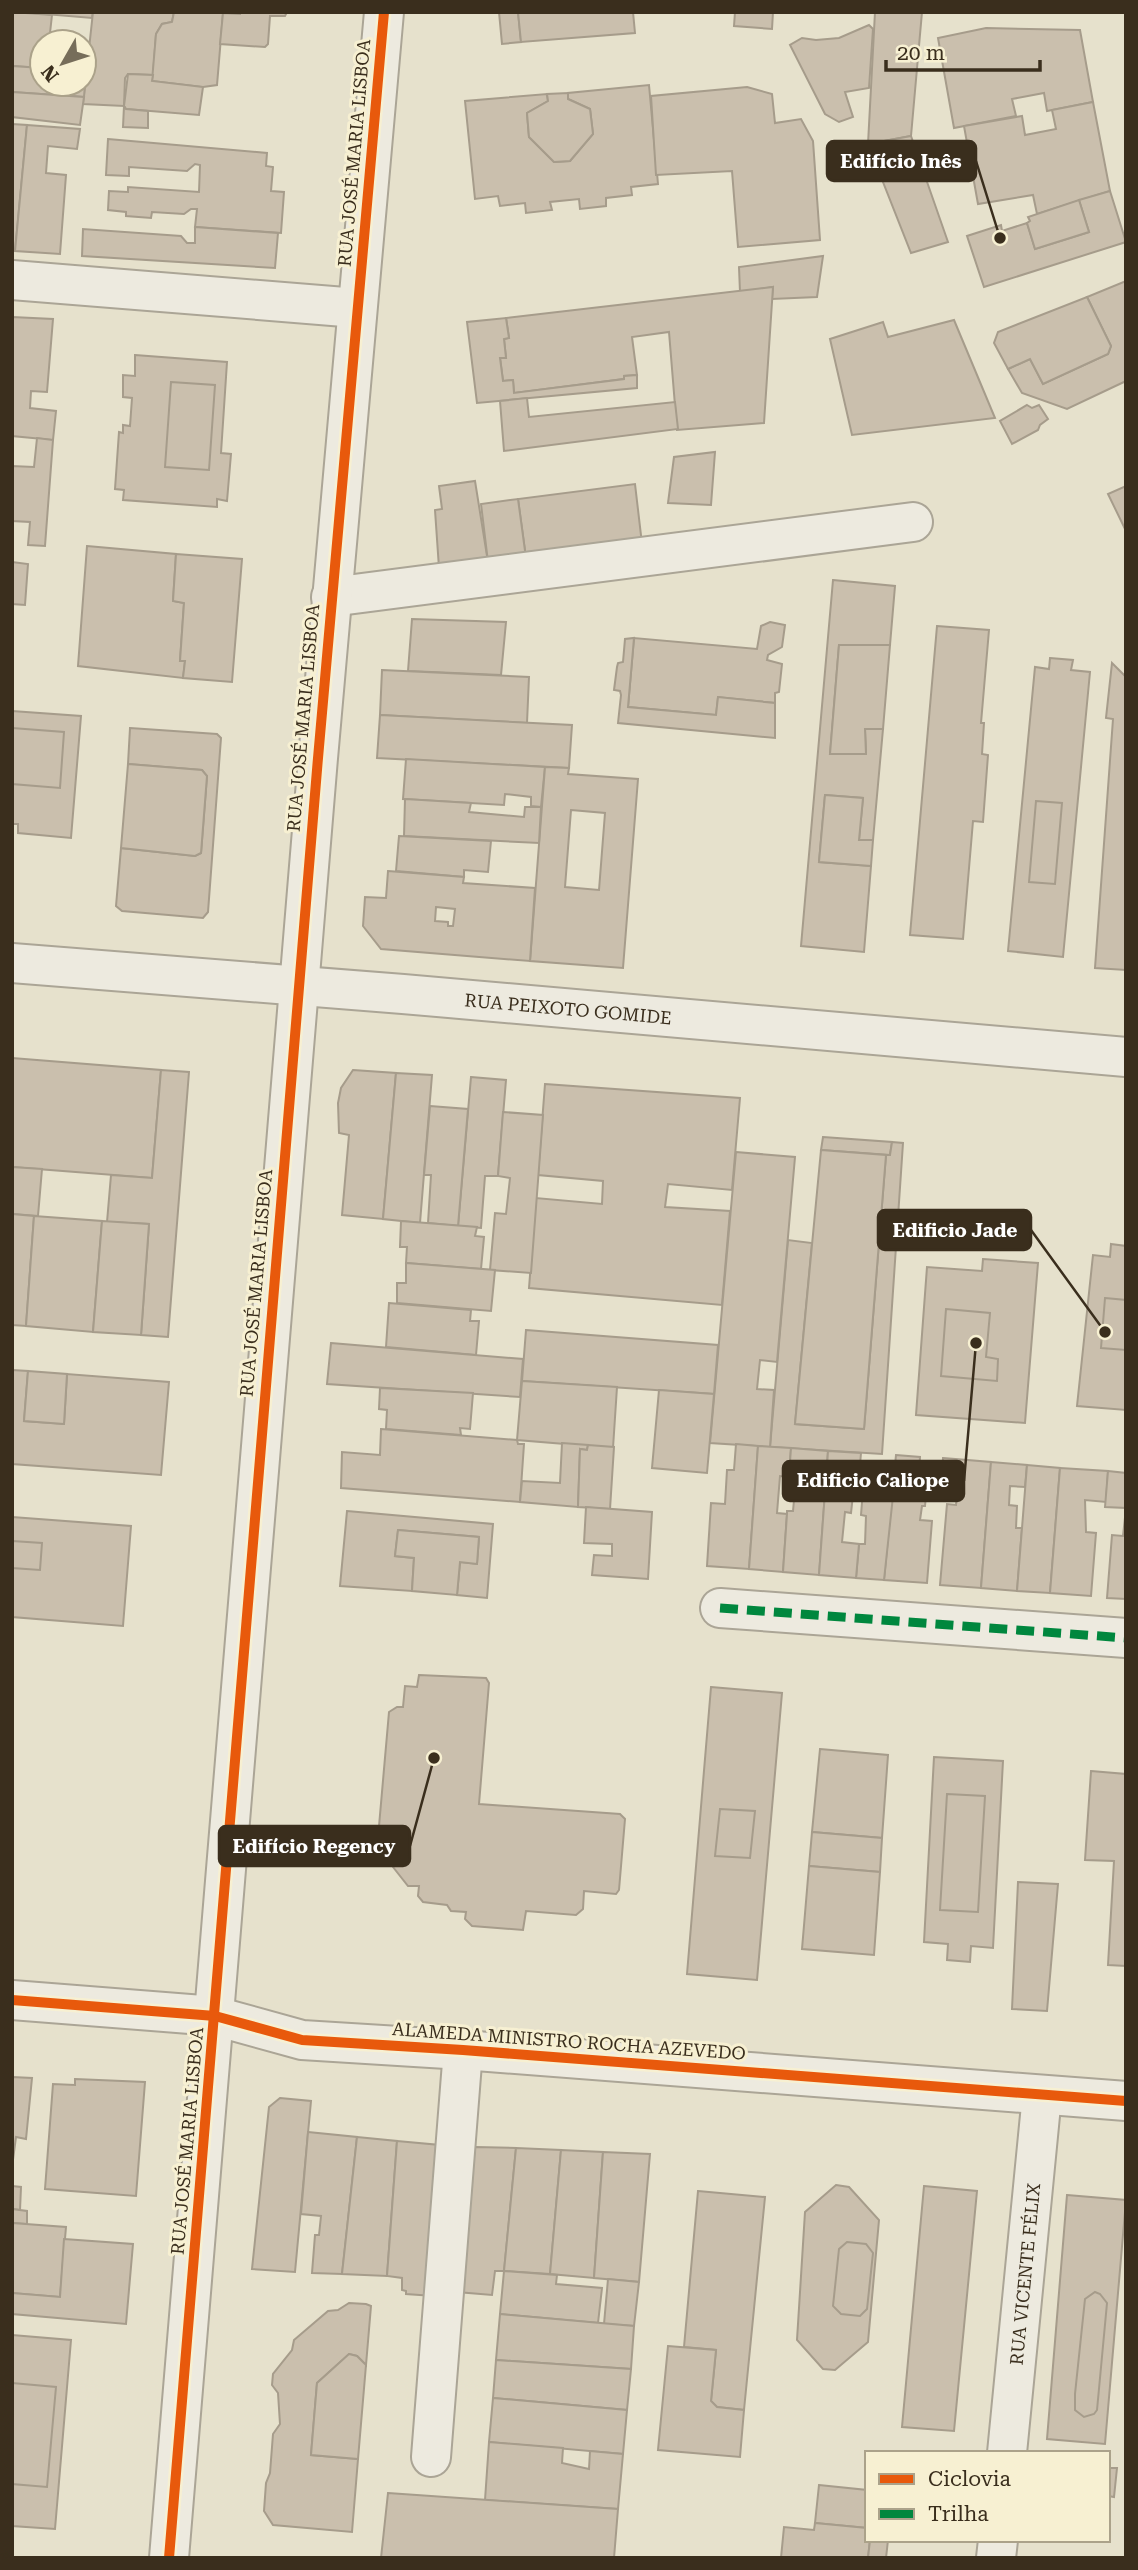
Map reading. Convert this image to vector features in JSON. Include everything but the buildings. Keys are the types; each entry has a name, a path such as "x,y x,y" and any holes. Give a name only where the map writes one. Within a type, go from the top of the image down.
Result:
{"street":[{"name":"RUA JOSÉ MARIA LISBOA","path":"169,2558 331,597 384,12"},
{"path":"12,280 357,308"},
{"path":"331,597 913,522"},
{"name":"RUA PEIXOTO GOMIDE","path":"12,963 1126,1057"},
{"path":"720,1608 1126,1638"},
{"name":"ALAMEDA MINISTRO ROCHA AZEVEDO","path":"12,2000 215,2016 302,2040 1126,2101"},
{"path":"431,2457 463,2050"},
{"name":"RUA VICENTE FÉLIX","path":"1007,2451 1042,2095"}],"marked path":[{"path":"720,1608 1126,1638"}],"cycle path":[{"path":"169,2558 327,648 384,12"},
{"path":"12,2000 215,2016 302,2040 1126,2101"}],"place":[{"name":"Edifício Inês","path":"1000,238"},
{"name":"Edificio Jade","path":"1105,1332"},
{"name":"Edificio Caliope","path":"976,1343"},
{"name":"Edifício Regency","path":"434,1758"}]}
